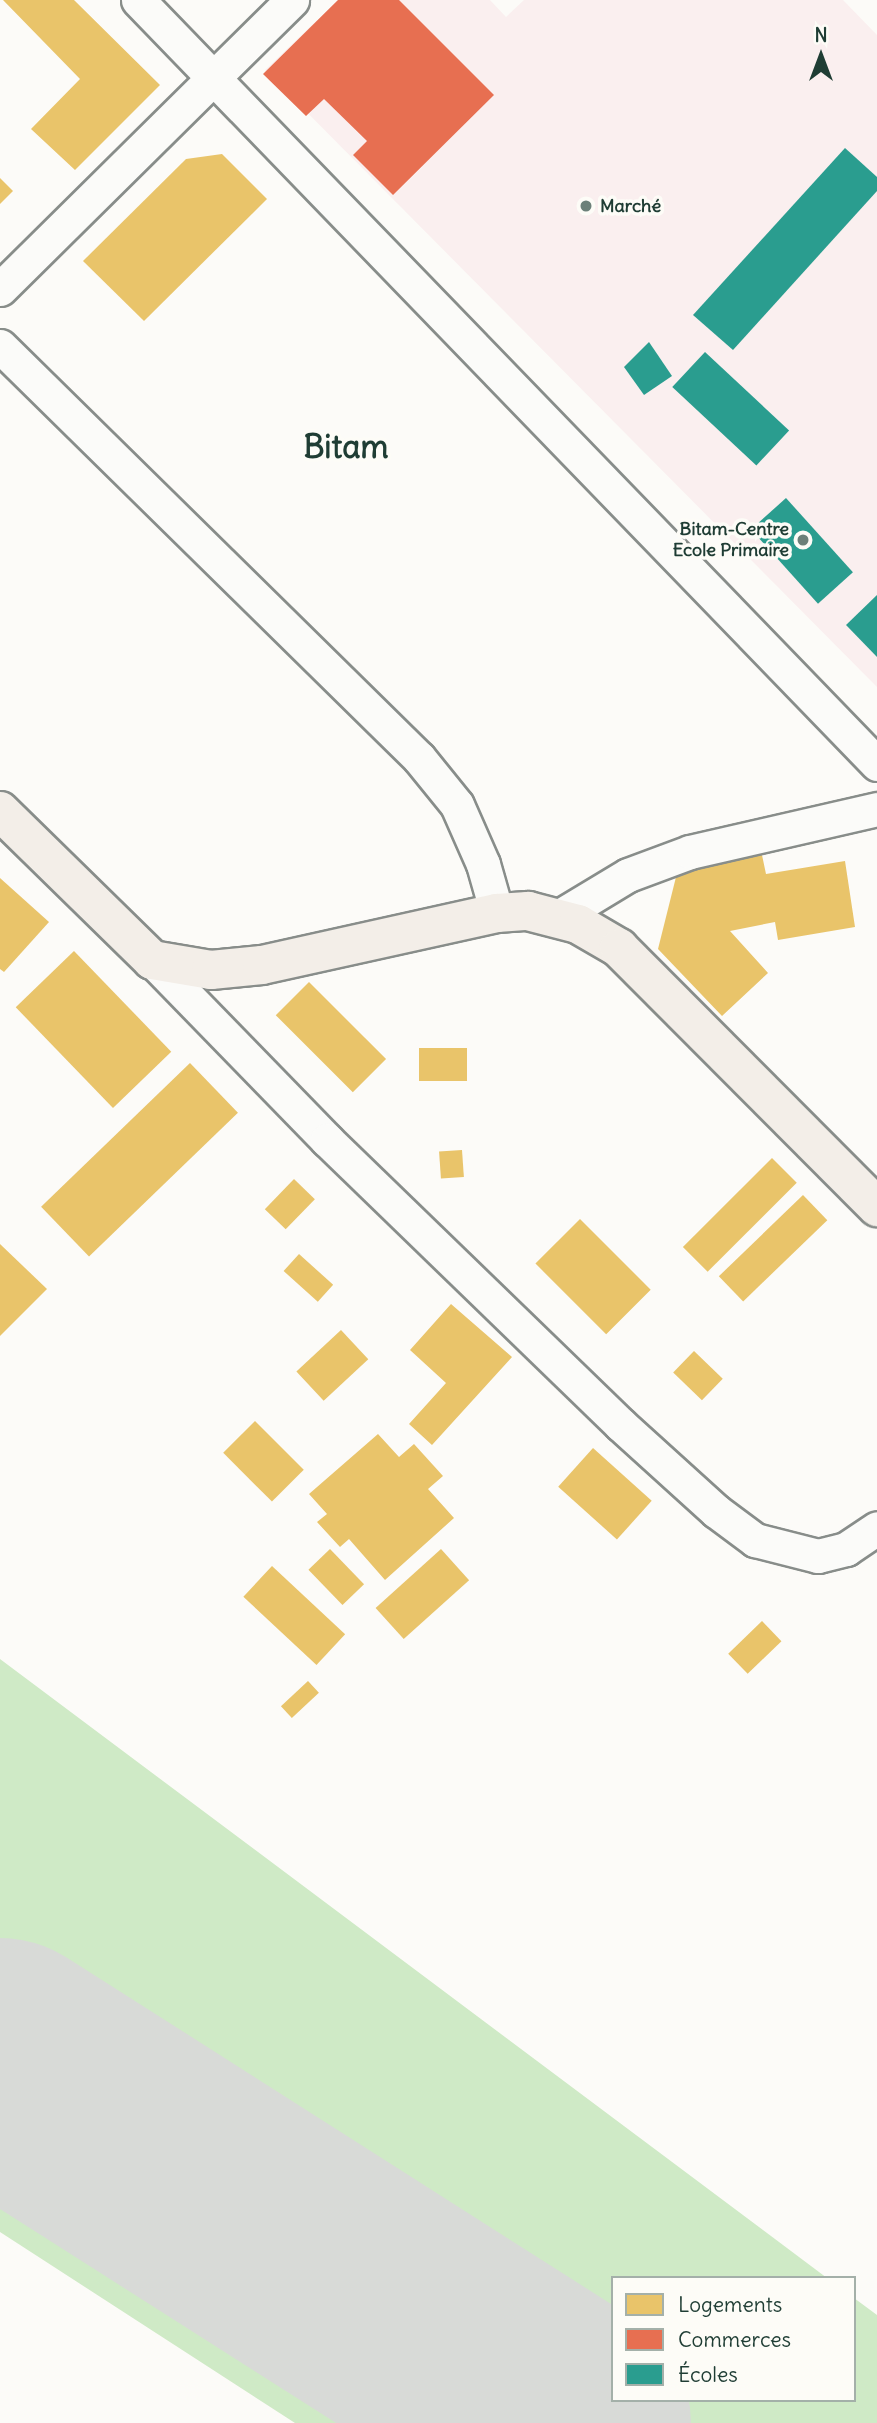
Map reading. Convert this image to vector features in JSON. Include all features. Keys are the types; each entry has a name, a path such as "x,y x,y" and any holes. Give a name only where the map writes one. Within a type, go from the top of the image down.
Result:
{"highway":[{"path":"0,811 152,960 211,970 262,965 497,913 560,916 619,948 877,1207"}],"street":[{"path":"138,0 877,764"},
{"path":"0,289 212,75 292,0"},
{"path":"0,346 419,758 457,805 483,864 497,913"},
{"path":"560,916 628,875 690,852 877,809"},
{"path":"152,960 327,1140 620,1424 716,1511 755,1540 818,1556 846,1549 877,1528"}],"shaded area":[{"name":"Marché","path":"338,0 490,0 506,17 524,0 843,0 877,35 877,687 265,70"}],"green space":[{"path":"0,1659 824,2276 611,2276 611,2402 856,2402 856,2299 877,2315 877,2423 295,2423 0,2232"}],"building: Logements":[{"path":"3,0 74,0 160,85 75,170 31,129 80,79"},
{"path":"222,154 267,199 144,321 83,261 186,159"},
{"path":"0,178 13,191 0,204"},
{"path":"762,855 766,874 845,861 855,927 778,940 775,922 730,931 768,973 722,1016 658,949 677,873"},
{"path":"0,878 49,922 4,972 0,969"},
{"path":"74,951 171,1052 113,1108 16,1007"},
{"path":"309,982 386,1059 353,1092 276,1015"},
{"path":"419,1048 467,1048 467,1081 419,1081"},
{"path":"190,1063 238,1113 89,1256 41,1207"},
{"path":"462,1150 464,1177 441,1179 439,1152"},
{"path":"772,1158 797,1183 708,1272 683,1247"},
{"path":"294,1179 315,1199 286,1229 265,1209"},
{"path":"803,1195 827,1220 743,1301 719,1276"},
{"path":"580,1219 651,1290 606,1334 535,1264"},
{"path":"0,1244 47,1289 0,1336"},
{"path":"299,1254 333,1285 318,1302 284,1271"},
{"path":"451,1304 512,1357 432,1445 409,1424 446,1383 410,1350"},
{"path":"341,1330 368,1359 324,1401 296,1372"},
{"path":"694,1351 723,1379 702,1400 673,1373"},
{"path":"255,1421 304,1470 272,1502 223,1453"},
{"path":"378,1434 399,1457 414,1444 443,1476 428,1489 454,1518 385,1580 349,1539 340,1547 317,1522 327,1514 309,1494"},
{"path":"593,1448 652,1501 617,1540 558,1487"},
{"path":"330,1549 364,1584 342,1605 308,1570"},
{"path":"441,1549 469,1580 404,1639 376,1608"},
{"path":"272,1566 345,1634 316,1665 243,1597"},
{"path":"762,1621 781,1641 748,1674 728,1654"},
{"path":"308,1681 319,1693 292,1718 281,1706"}],"building: Commerces":[{"path":"338,0 399,0 494,95 393,195 353,155 367,141 324,99 306,116 263,74"}],"building: Écoles":[{"path":"845,148 877,177 877,191 733,350 693,315"},
{"path":"649,342 672,376 644,395 624,367"},
{"path":"705,352 789,430 756,466 672,387"},
{"path":"786,498 853,572 818,604 751,529"},
{"path":"877,595 877,657 846,625"}],"runway":[{"path":"0,2062 567,2423"}],"place":[{"name":"Marché","path":"586,206"},
{"name":"Bitam-Centre Ecole Primaire","path":"803,540"}],"district":[{"name":"Bitam","path":"346,447"}]}
